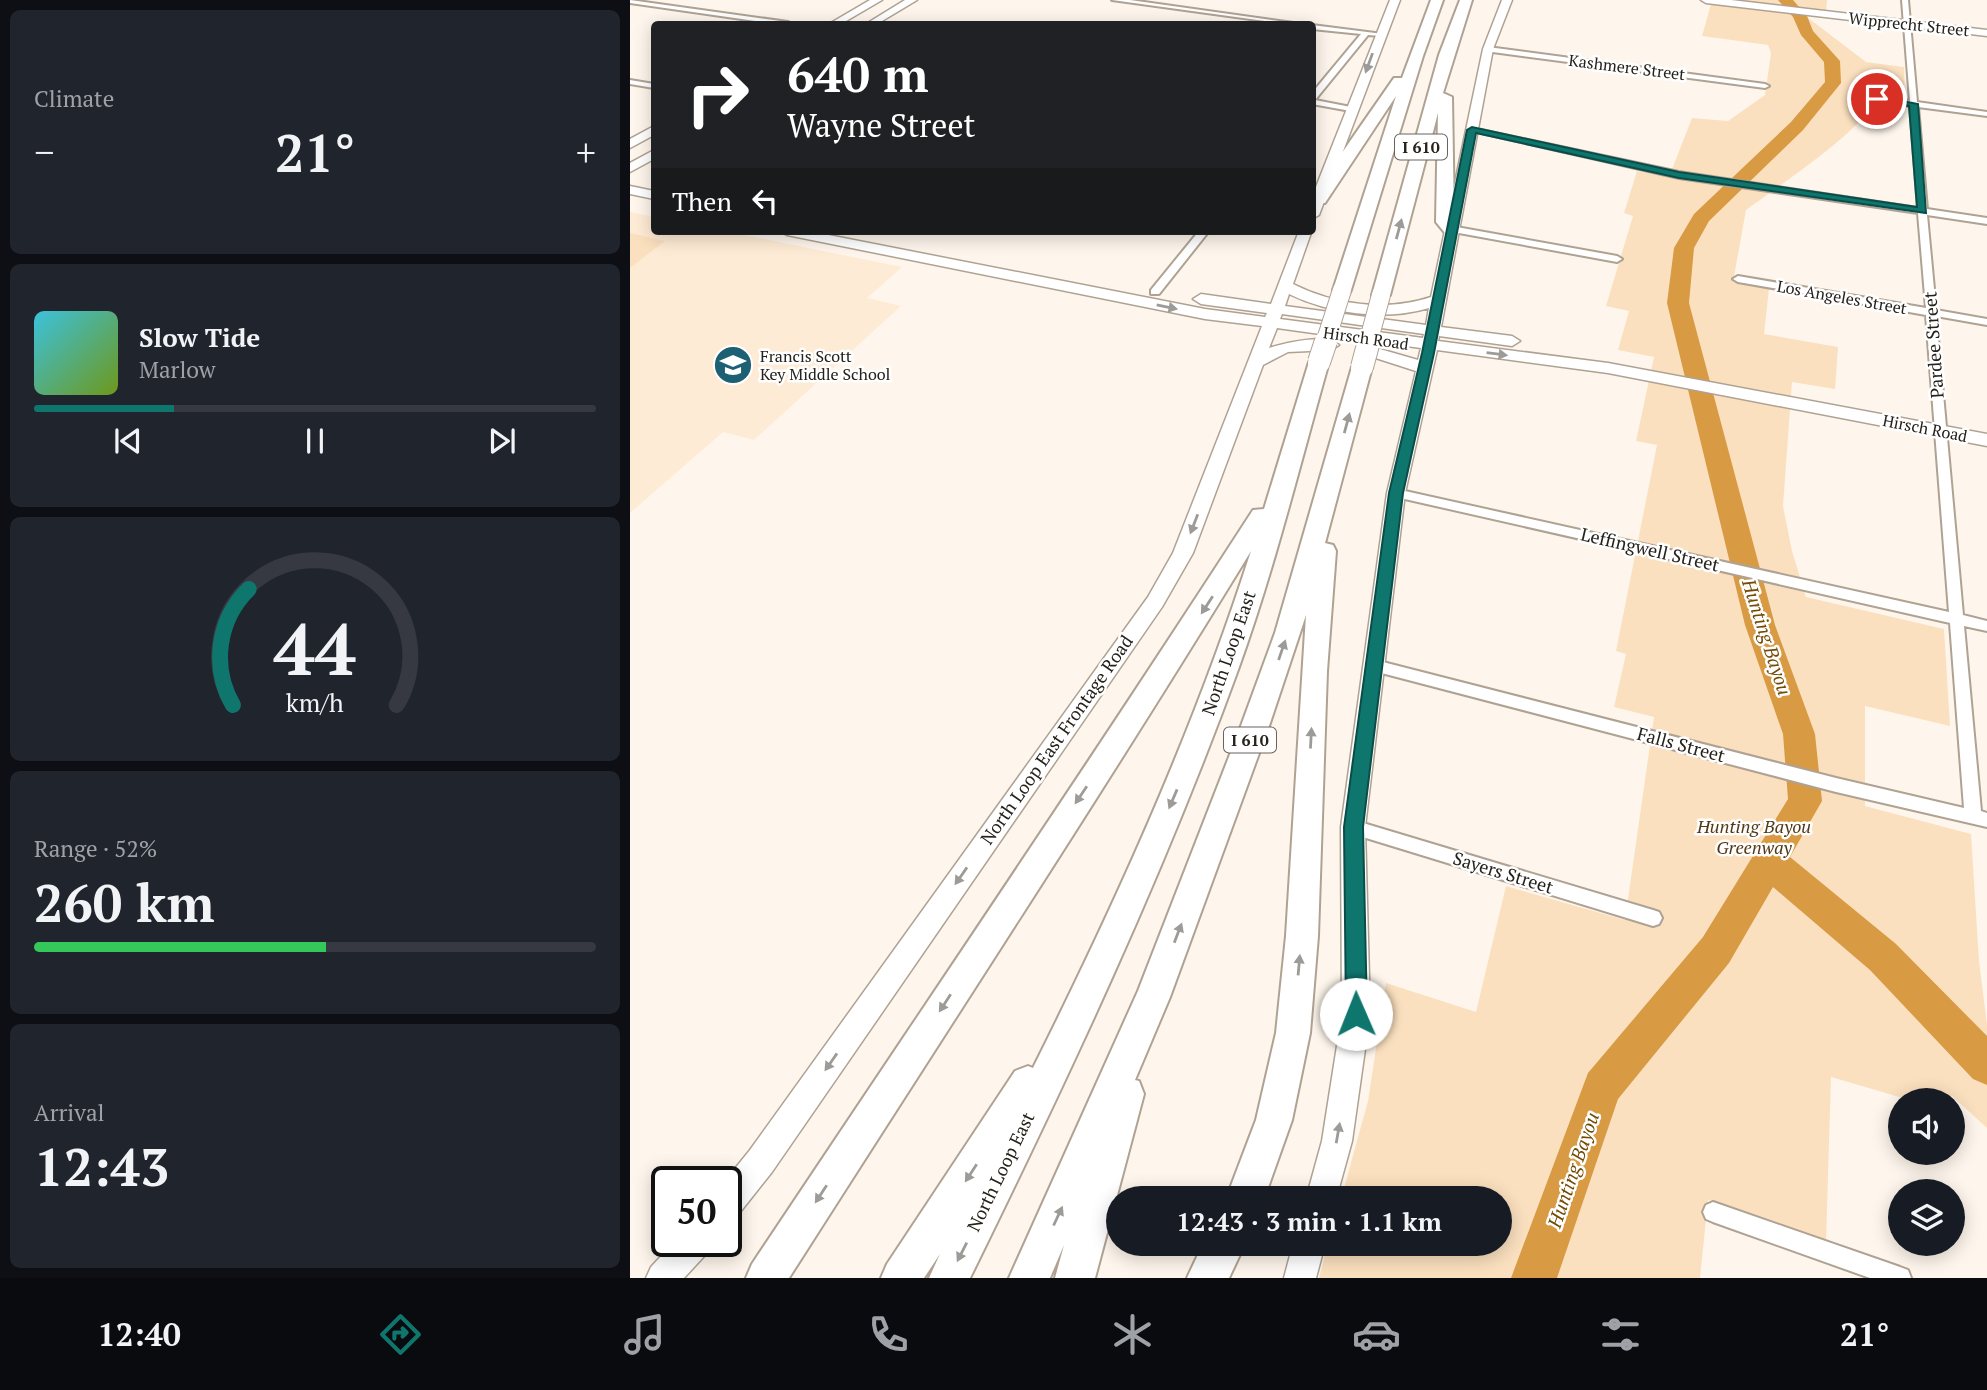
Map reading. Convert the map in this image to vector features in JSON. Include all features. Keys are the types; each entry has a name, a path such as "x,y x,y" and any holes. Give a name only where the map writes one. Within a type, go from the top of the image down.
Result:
{"highway":[{"name":"North Loop East","path":"949,1278 1109,948 1225,668 1416,56 1437,0"},
{"name":"I 610","path":"1029,1278 1153,997 1288,633 1333,478 1446,55 1466,0"},
{"path":"1446,55 1445,222 1451,229"},
{"path":"1316,198 1416,56"},
{"path":"766,1278 1230,569 1289,461"},
{"path":"1250,1186 1274,1120 1293,1033 1302,936 1314,671 1333,478"},
{"path":"901,1278 1004,1122 1109,948"},
{"path":"1075,1278 1153,997"},
{"path":"1207,1278 1218,1256"}],"main road":[{"path":"839,21 877,0"},
{"path":"876,21 912,0"},
{"path":"1316,198 1395,0"},
{"path":"1325,1186 1337,1141 1356,1014 1353,827 1396,493 1438,303 1488,49 1507,0"},
{"name":"Wipprecht Street","path":"1706,0 1987,33"},
{"path":"630,144 651,132"},
{"path":"630,168 651,156"},
{"path":"630,190 651,194"},
{"path":"630,200 651,204"},
{"name":"Hirsch Road","path":"813,235 1155,292 1428,348 1663,372"},
{"name":"Hirsch Road","path":"853,235 1045,283 1275,318"},
{"name":"North Loop East Frontage Road","path":"742,1185 1155,602 1183,553 1304,235"},
{"path":"1045,283 1075,284 1131,295 1155,292"},
{"path":"1285,286 1323,301 1375,308 1401,310 1438,303"},
{"path":"1438,303 1448,320 1464,329 1507,341"},
{"name":"Hirsch Road","path":"1428,348 1507,341 1941,425 1987,440"},
{"path":"1256,362 1271,351 1285,346 1334,345 1396,357 1428,348"},
{"name":"Hirsch Road","path":"1941,425 1987,427"},
{"path":"1300,1278 1306,1256"},
{"path":"663,1278 682,1257"}],"street":[{"path":"1115,0 1275,21"},
{"name":"Pardee Street","path":"1905,0 1957,619 1980,818"},
{"path":"630,1 767,21"},
{"path":"1316,27 1380,34"},
{"path":"1316,95 1365,34"},
{"name":"Kashmere Street","path":"1488,49 1765,86"},
{"path":"630,82 651,86"},
{"path":"1877,99 1987,114"},
{"path":"1316,101 1353,110"},
{"path":"1472,130 1725,182 1987,221"},
{"path":"1451,229 1617,259"},
{"path":"1155,292 1201,235"},
{"name":"Los Angeles Street","path":"1738,279 1987,322"},
{"name":"Leffingwell Street","path":"1396,493 1987,626"},
{"name":"Falls Street","path":"1375,666 1836,785 1980,818"},
{"name":"Sayers Street","path":"1353,827 1653,918"},
{"path":"1713,1212 1900,1278"}],"shaded area":[{"name":"Francis Scott Key Middle School","path":"630,212 651,216 651,235 745,235 902,267 867,298 901,306 754,440 723,432 630,513"}],"green space":[{"name":"Hunting Bayou Greenway","path":"1732,0 1827,0 1826,12 1803,14 1866,62 1904,67 1905,100 1875,96 1870,108 1840,140 1746,210 1733,282 1769,289 1764,334 1838,347 1835,389 1792,382 1783,506 1792,551 1806,597 1944,629 1950,726 1865,706 1865,806 1971,834 1979,961 1987,1025 1987,1128 1965,1108 1965,1088 1888,1088 1888,1094 1831,1077 1826,1242 1708,1200 1700,1278 1319,1278 1325,1256 1512,1256 1512,1186 1345,1186 1368,1101 1386,983 1476,1012 1506,886 1625,920 1654,717 1614,707 1626,654 1616,651 1657,445 1636,441 1654,357 1618,350 1629,311 1606,306 1633,216 1624,213 1637,171 1669,177 1692,118 1728,121 1765,95 1771,53 1768,45 1702,36 1711,4 1731,6"},
{"path":"630,233 665,241 630,268"}],"waterway":[{"name":"Hunting Bayou","path":"1534,1278 1602,1087 1716,950 1805,801 1799,734 1760,625 1678,303 1684,248 1701,218 1797,126 1833,83 1832,61 1806,32 1800,16 1785,0"},
{"path":"1770,862 1883,957 1987,1065"}],"place":[{"name":"Francis Scott Key Middle School","path":"733,365"}],"route":[{"path":"1356,1014 1353,827 1396,493 1428,353 1472,130 1679,175 1923,211 1913,104 1877,99"}]}
